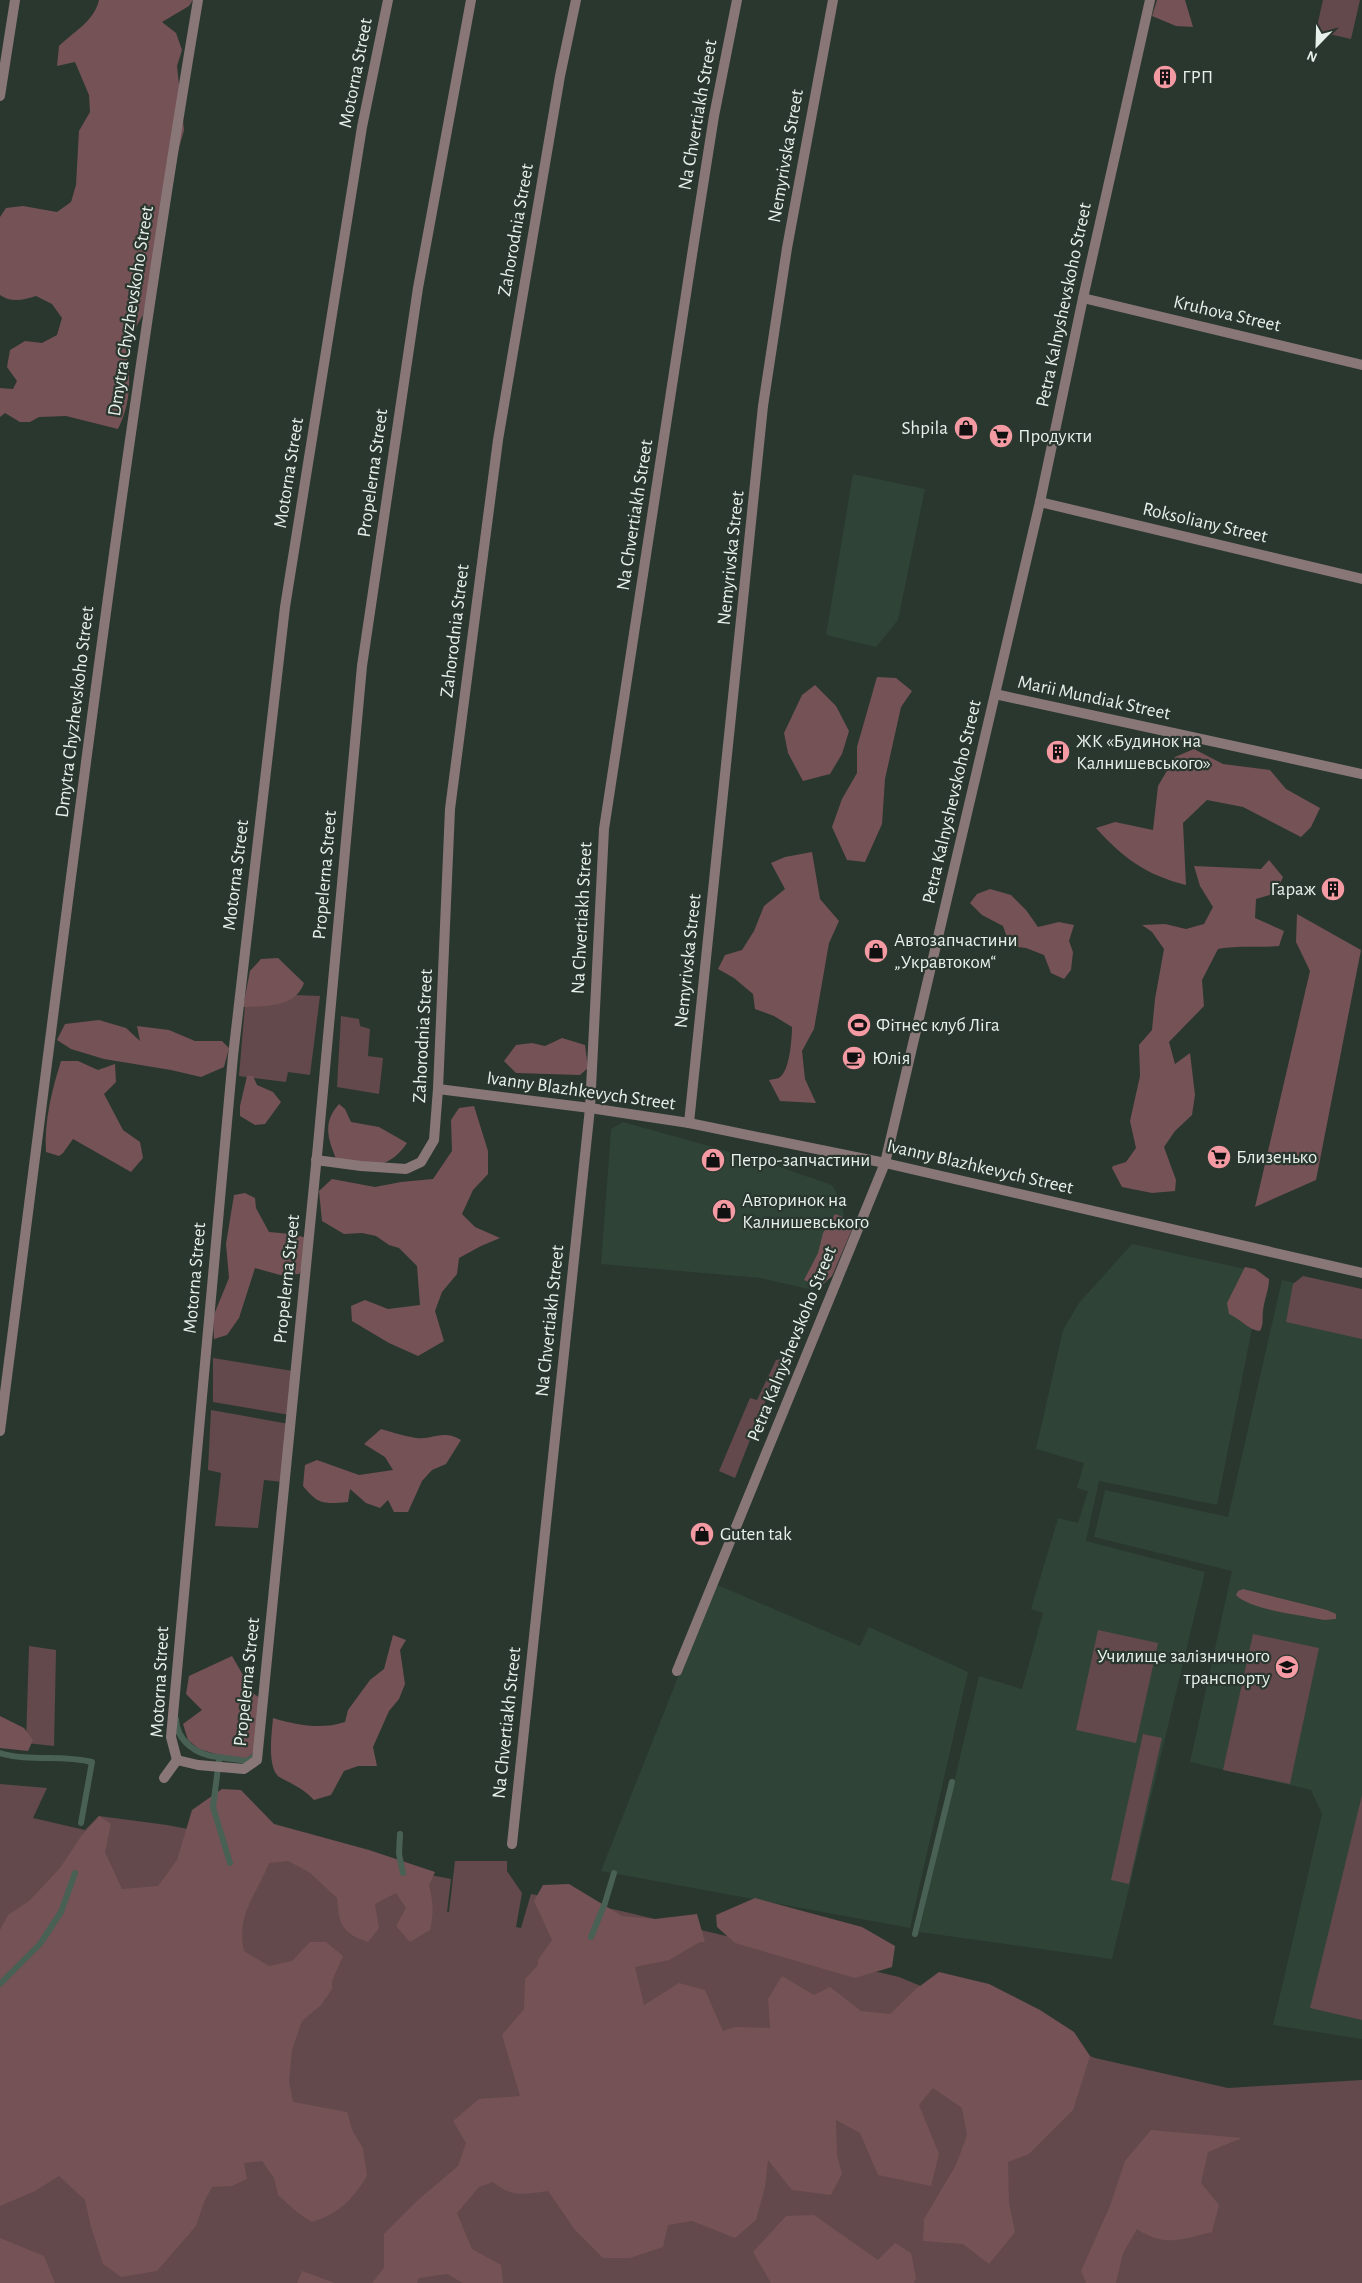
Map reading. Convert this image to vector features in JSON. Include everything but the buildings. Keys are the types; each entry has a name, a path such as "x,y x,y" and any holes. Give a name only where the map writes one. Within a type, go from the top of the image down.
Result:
{"street":[{"path":"0,96 15,0"},
{"name":"Dmytra Chyzhevskoho Street","path":"0,1431 116,530 176,130 198,0"},
{"name":"Motorna Street","path":"177,1760 170,1737 228,1101 285,607 362,127 388,0"},
{"name":"Propelerna Street","path":"177,1760 198,1765 244,1769 257,1760 362,666 418,288 470,0"},
{"name":"Zahorodnia Street","path":"316,1160 406,1169 421,1162 434,1140 438,1089 450,808 498,440 560,76 576,0"},
{"name":"Na Chvertiakh Street","path":"512,1844 590,1108 604,829 714,116 737,0"},
{"name":"Nemyrivska Street","path":"689,1123 763,406 787,248 833,0"},
{"name":"Petra Kalnyshevskoho Street","path":"677,1671 885,1163 1040,502 1083,298 1150,0"},
{"name":"Kruhova Street","path":"1083,298 1362,365"},
{"name":"Roksoliany Street","path":"1040,502 1362,579"},
{"name":"Marii Mundiak Street","path":"995,694 1362,774"},
{"name":"Ivanny Blazhkevych Street","path":"438,1089 590,1108 689,1123 885,1163 1362,1272"},
{"path":"164,1778 177,1760"}],"shaded area":[{"path":"99,0 193,0 189,6 162,22 176,33 182,50 177,66 184,130 170,180 143,315 125,345 129,387 126,408 118,429 66,416 39,417 30,422 20,422 5,413 0,417 0,388 13,389 17,381 7,367 10,350 25,341 42,343 57,335 62,318 52,304 36,296 22,300 13,300 0,295 0,217 6,208 23,206 57,212 71,202 76,185 79,131 90,112 89,95 75,62 57,66 59,46 88,21 93,15"},
{"path":"1157,0 1185,0 1193,27 1176,26 1152,16"},
{"path":"1323,0 1360,0 1351,39 1316,31"},
{"path":"853,474 925,489 898,620 876,647 826,635"},
{"path":"877,677 896,678 912,691 901,707 885,779 882,824 865,862 847,860 832,827 842,799 857,773 857,747"},
{"path":"815,685 836,706 849,731 842,754 830,774 803,781 788,753 784,733 802,695"},
{"path":"1194,749 1223,764 1270,770 1286,789 1320,808 1311,827 1301,837 1243,807 1207,800 1183,823 1186,885 1159,876 1136,864 1096,828 1115,822 1153,830 1158,786 1175,757"},
{"path":"812,852 820,899 839,921 829,943 814,1029 802,1051 805,1079 816,1103 780,1101 769,1080 780,1077 786,1068 790,1053 792,1027 774,1016 755,1009 753,994 734,978 718,969 725,955 742,950 754,931 764,906 785,889 771,863 785,857"},
{"path":"1269,860 1283,877 1276,893 1256,899 1255,918 1284,931 1279,946 1218,949 1202,980 1204,1006 1169,1042 1175,1064 1190,1053 1195,1095 1192,1115 1175,1131 1164,1147 1176,1180 1175,1191 1152,1193 1122,1187 1112,1168 1126,1162 1136,1148 1130,1121 1140,1076 1139,1045 1152,1030 1155,999 1164,949 1152,932 1142,925 1165,924 1186,929 1204,924 1213,907 1200,886 1194,866 1261,869"},
{"path":"990,889 1011,895 1026,910 1038,927 1059,922 1074,925 1069,941 1073,952 1071,970 1064,979 1051,973 1044,955 1026,948 1010,946 1003,926 982,915 970,903 977,894"},
{"path":"1297,914 1361,950 1316,1180 1255,1207 1310,971 1296,942"},
{"path":"278,958 304,983 300,991 294,997 279,1004 243,1007 250,971 261,959"},
{"path":"246,993 320,996 310,1075 288,1072 286,1082 239,1076"},
{"path":"341,1016 359,1019 360,1026 370,1029 368,1056 383,1058 379,1094 337,1087"},
{"path":"99,1020 126,1028 140,1041 137,1026 169,1030 195,1041 222,1041 229,1048 224,1067 201,1077 104,1059 71,1049 57,1040 65,1024"},
{"path":"562,1038 585,1045 588,1068 580,1075 516,1073 504,1061 516,1045 532,1043 545,1046"},
{"path":"61,1061 78,1061 98,1070 115,1064 116,1082 104,1094 123,1130 140,1142 143,1158 131,1172 73,1139 59,1156 46,1152 49,1106"},
{"path":"247,1076 253,1076 257,1085 273,1092 281,1102 265,1124 255,1125 240,1116 240,1106"},
{"path":"339,1104 345,1109 351,1122 379,1127 407,1143 393,1158 378,1165 339,1166 330,1142 328,1127 333,1112"},
{"path":"474,1106 488,1151 488,1174 473,1190 462,1214 475,1227 500,1238 459,1258 457,1274 442,1292 435,1311 444,1341 418,1356 389,1343 352,1321 351,1306 365,1300 388,1309 420,1305 417,1266 399,1248 389,1245 376,1236 362,1233 344,1234 322,1221 319,1191 332,1179 375,1187 433,1179 452,1151 451,1120 459,1108"},
{"name":"Авторинок на Калнишевського","path":"623,1122 759,1160 832,1185 842,1203 844,1219 813,1290 760,1278 601,1264 611,1129"},
{"path":"245,1193 255,1198 256,1208 269,1232 307,1238 305,1265 299,1274 280,1275 255,1268 239,1318 227,1335 214,1339 213,1317 229,1278 226,1244 234,1195"},
{"path":"835,1214 843,1217 853,1227 832,1276 820,1287 804,1280 818,1253 823,1233"},
{"path":"1132,1244 1263,1273 1217,1505 1099,1481 1086,1541 1205,1572 1112,1959 919,1932 979,1676 1022,1689 1043,1613 1031,1609 1058,1518 1078,1523 1088,1491 1077,1488 1084,1463 1036,1449 1063,1330 1079,1303"},
{"path":"1245,1267 1255,1269 1269,1279 1260,1331 1252,1329 1229,1314 1227,1303"},
{"path":"1303,1276 1362,1289 1362,1339 1286,1322 1293,1284"},
{"name":"Училище залізничного транспорту","path":"1282,1280 1362,1298 1362,2039 1273,2025 1322,1814 1311,1790 1190,1762 1232,1571 1094,1537 1105,1490 1228,1517"},
{"path":"213,1358 293,1371 290,1415 213,1402"},
{"path":"782,1359 735,1478 719,1471 750,1398 757,1400 776,1360"},
{"path":"211,1410 289,1424 283,1482 264,1480 258,1528 215,1526 221,1473 208,1470"},
{"path":"381,1429 416,1438 448,1435 461,1440 446,1464 432,1470 422,1481 408,1512 394,1512 388,1500 380,1508 366,1503 350,1489 348,1502 322,1502 313,1497 303,1486 305,1465 317,1460 359,1475 393,1470 385,1457 364,1444"},
{"path":"715,1584 860,1646 869,1627 968,1672 910,1928 601,1871"},
{"path":"1243,1589 1327,1610 1336,1614 1336,1619 1324,1620 1253,1605 1236,1595 1238,1591"},
{"path":"1098,1630 1158,1643 1136,1743 1076,1730"},
{"path":"1253,1634 1319,1648 1290,1784 1223,1770"},
{"path":"393,1635 406,1640 400,1650 405,1684 399,1699 389,1711 373,1747 377,1766 358,1766 344,1771 331,1795 314,1800 303,1790 281,1778 273,1768 271,1741 273,1718 309,1726 327,1726 345,1722 348,1710 370,1680 384,1669"},
{"path":"29,1646 56,1650 54,1746 26,1743"},
{"path":"232,1656 254,1694 265,1701 259,1748 242,1762 199,1749 188,1740 183,1724 202,1710 186,1694 189,1676"},
{"path":"0,1716 24,1728 33,1740 28,1751 0,1748"},
{"path":"1143,1734 1162,1738 1129,1884 1111,1880"},
{"path":"0,1784 47,1788 33,1818 85,1830 99,1816 167,1825 451,1879 447,1912 449,1912 455,1861 507,1861 507,1871 522,1893 516,1927 521,1928 531,1894 617,1910 899,1977 1095,2058 1228,2088 1362,2080 1362,2283 0,2283"},
{"path":"222,1789 241,1790 274,1824 369,1850 435,1872 429,1885 432,1907 430,1930 410,1942 396,1926 406,1908 396,1893 375,1904 379,1928 368,1942 359,1939 344,1927 339,1915 337,1898 309,1872 288,1861 269,1863 245,1916 242,1938 244,1951 269,1966 292,1961 310,1942 326,1942 343,1956 332,1981 332,1989 321,2005 302,2021 292,2050 289,2081 293,2102 347,2112 353,2132 363,2148 367,2176 344,2205 338,2210 312,2222 298,2213 278,2195 274,2178 262,2161 244,2163 247,2179 232,2186 212,2187 204,2202 196,2226 157,2271 121,2277 103,2264 91,2227 85,2200 59,2176 35,2191 0,2206 0,1930 8,1915 29,1901 60,1868 82,1835 99,1816 111,1824 105,1852 122,1889 158,1886 177,1860 192,1810"},
{"path":"1362,1795 1362,2020 1310,2008"},
{"path":"569,1884 622,1916 655,1919 697,1914 705,1942 700,1942 669,1960 635,1967 644,2005 679,1983 705,1990 723,2031 734,2027 770,2028 768,1999 782,1976 814,1995 830,1987 861,2011 890,2014 916,1989 939,1972 989,1984 1040,2010 1074,2032 1090,2056 1073,2110 1029,2154 1008,2162 1009,2203 1015,2232 989,2264 963,2244 923,2241 924,2219 956,2165 967,2135 962,2108 933,2088 919,2105 939,2154 931,2186 878,2175 860,2133 836,2120 837,2155 842,2174 831,2195 792,2190 768,2160 765,2187 756,2220 735,2238 692,2221 668,2225 663,2247 630,2258 603,2258 575,2230 548,2191 519,2194 506,2191 493,2182 479,2187 457,2213 472,2249 501,2265 503,2283 463,2283 447,2274 419,2278 417,2283 372,2283 384,2268 384,2234 418,2200 458,2166 466,2143 453,2121 479,2099 520,2096 502,2035 524,2009 525,1979 538,1965 538,1960 552,1940 534,1901 543,1885"},
{"path":"755,1898 862,1927 895,1946 892,1967 855,1978 735,1943 717,1927 716,1915"},
{"path":"1151,2130 1242,2138 1208,2152 1201,2183 1219,2205 1212,2232 1182,2239 1165,2240 1147,2235 1137,2229 1123,2253 1116,2283 1086,2283 1081,2271 1110,2206 1125,2161"},
{"path":"814,2215 878,2260 895,2243 911,2253 916,2278 914,2283 771,2283 753,2252 786,2216"},
{"path":"0,2238 44,2256 55,2283 0,2283"},
{"path":"302,2271 335,2283 297,2283"}],"waterway":[{"path":"176,1719 177,1727 184,1741 196,1750 218,1757 213,1807 230,1863"},
{"path":"0,1753 11,1756 69,1758 92,1762 81,1823"},
{"path":"218,1757 247,1761 253,1757"},
{"path":"915,1934 952,1782"},
{"path":"400,1834 399,1854 403,1873"},
{"path":"0,1984 40,1944 61,1912 75,1873"},
{"path":"591,1937 605,1903 614,1873"}],"place":[{"name":"ГРП","path":"1165,77"},
{"name":"Shpila","path":"966,428"},
{"name":"Продукти","path":"1001,436"},
{"name":"ЖК «Будинок на Калнишевського»","path":"1058,752"},
{"name":"Гараж","path":"1333,889"},
{"name":"Автозапчастини „Укравтоком“","path":"876,951"},
{"name":"Фітнес клуб Ліга","path":"859,1025"},
{"name":"Юлія","path":"854,1058"},
{"name":"Близенько","path":"1219,1157"},
{"name":"Петро-запчастини","path":"713,1160"},
{"name":"Авторинок на Калнишевського","path":"724,1211"},
{"name":"Guten tak","path":"702,1534"},
{"name":"Училище залізничного транспорту","path":"1287,1667"}]}
